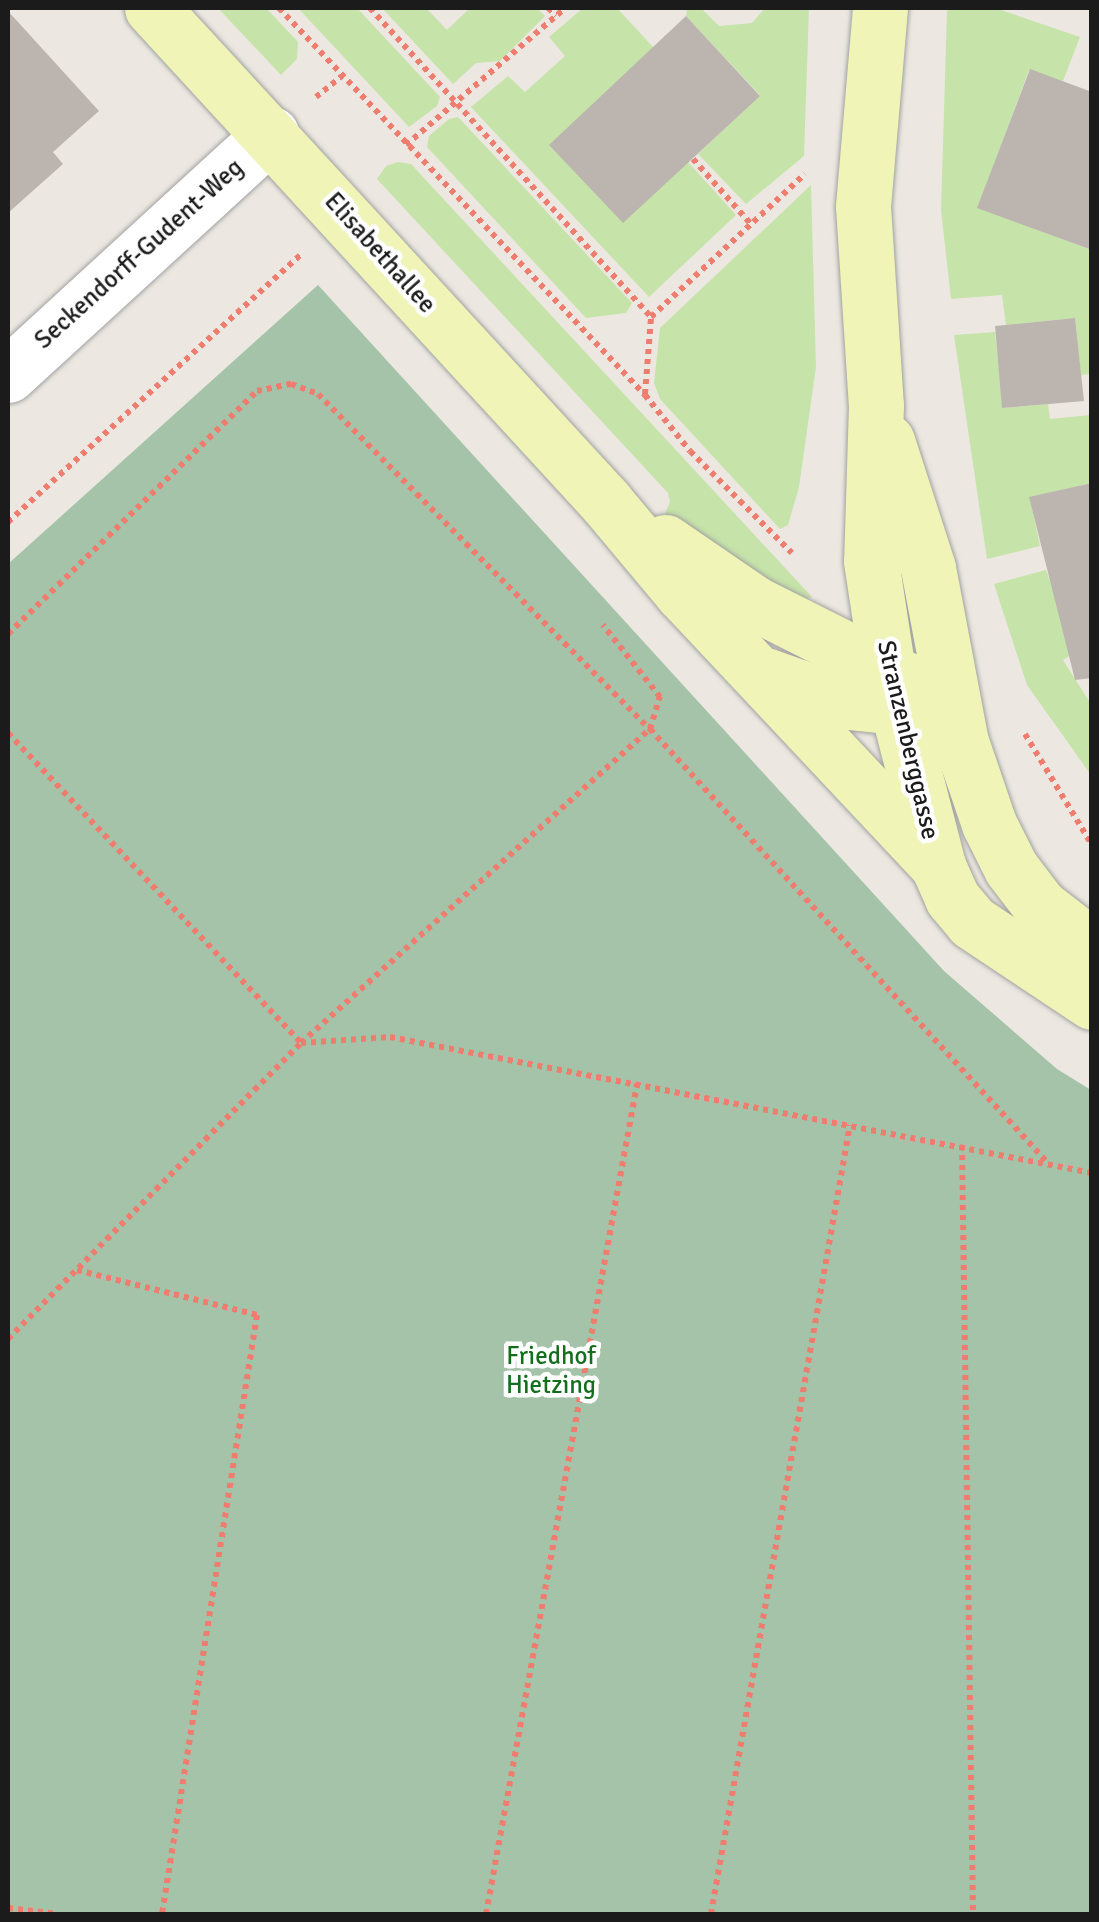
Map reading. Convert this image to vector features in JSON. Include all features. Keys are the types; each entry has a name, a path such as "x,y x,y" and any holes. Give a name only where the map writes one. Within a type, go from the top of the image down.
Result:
{"street":[{"name":"Elisabethallee","path":"152,8 605,501 755,672 938,866"},
{"name":"Stranzenberggasse","path":"880,8 863,206 876,404 871,562 893,690 938,866 952,898 972,922 1092,1002"},
{"name":"Seckendorff-Gudent-Weg","path":"8,374 271,134"},
{"name":"Stranzenberggasse","path":"876,404 928,568 951,698 983,808 1011,868 1040,906 1092,946"},
{"name":"Elisabethallee","path":"605,501 754,604 893,690"},
{"name":"Elisabethallee","path":"755,672 839,701 893,690 951,698"}],"path":[{"path":"279,8 645,395 690,450 794,555"},
{"path":"370,8 651,317"},
{"path":"548,8 556,16"},
{"path":"406,145 456,100 501,67 564,8"},
{"path":"645,395 651,317 871,112"},
{"path":"693,159 751,224"},
{"path":"8,522 303,253"},
{"path":"8,634 257,391 291,384 318,394 650,729 1046,1161"},
{"path":"8,1339 301,1043 650,729 660,698 603,625"},
{"path":"8,732 301,1043"},
{"path":"301,1043 390,1037 1046,1161 1092,1173"},
{"path":"486,1914 638,1084"},
{"path":"711,1914 850,1124"},
{"path":"962,1146 973,1914"},
{"path":"76,1270 257,1314 162,1914"},
{"path":"8,1908 58,1914"}],"green space":[{"path":"218,8 266,8 298,42 297,59 281,75"},
{"path":"298,8 357,8 440,97 437,106 409,127"},
{"path":"382,8 426,8 447,30 470,8 537,8 545,16 500,61 476,63 453,84"},
{"path":"583,8 617,8 654,48 688,162 736,215 649,297 471,107 508,76 525,92 565,56 549,37"},
{"path":"687,8 701,8 719,26 752,23 765,8 809,8 804,156 746,204 698,154 760,95 686,16"},
{"path":"995,8 1080,37 1063,81 1029,70 978,207 1091,250 1091,374 1081,375 1075,318 1006,325 1002,295 951,299 941,210 947,11"},
{"path":"458,117 632,303 626,313 586,318 427,147 429,136 449,119"},
{"path":"398,162 411,164 812,597 807,599 806,608 697,548 665,513 670,502 668,493 377,179 386,166"},
{"path":"811,185 816,367 799,487 788,525 780,529 660,399 654,383 660,328"},
{"name":"Friedhof Hietzing","path":"318,285 944,971 1057,1069 1091,1090 1091,1914 8,1914 8,564"},
{"path":"995,332 1003,408 1048,404 1050,419 1091,415 1091,483 1030,498 1040,546 987,559 954,335"},
{"path":"1046,570 1050,581 1091,572 1076,652 1063,660 1091,704 1091,775 1027,685 994,584"}],"building":[{"path":"8,11 99,111 53,152 63,164 8,213"},
{"path":"686,16 760,96 623,223 549,145"},
{"path":"1030,69 1092,92 1092,250 977,208"},
{"path":"1075,318 1084,401 1002,408 995,326"},
{"path":"1092,483 1092,678 1075,680 1029,497"}]}
